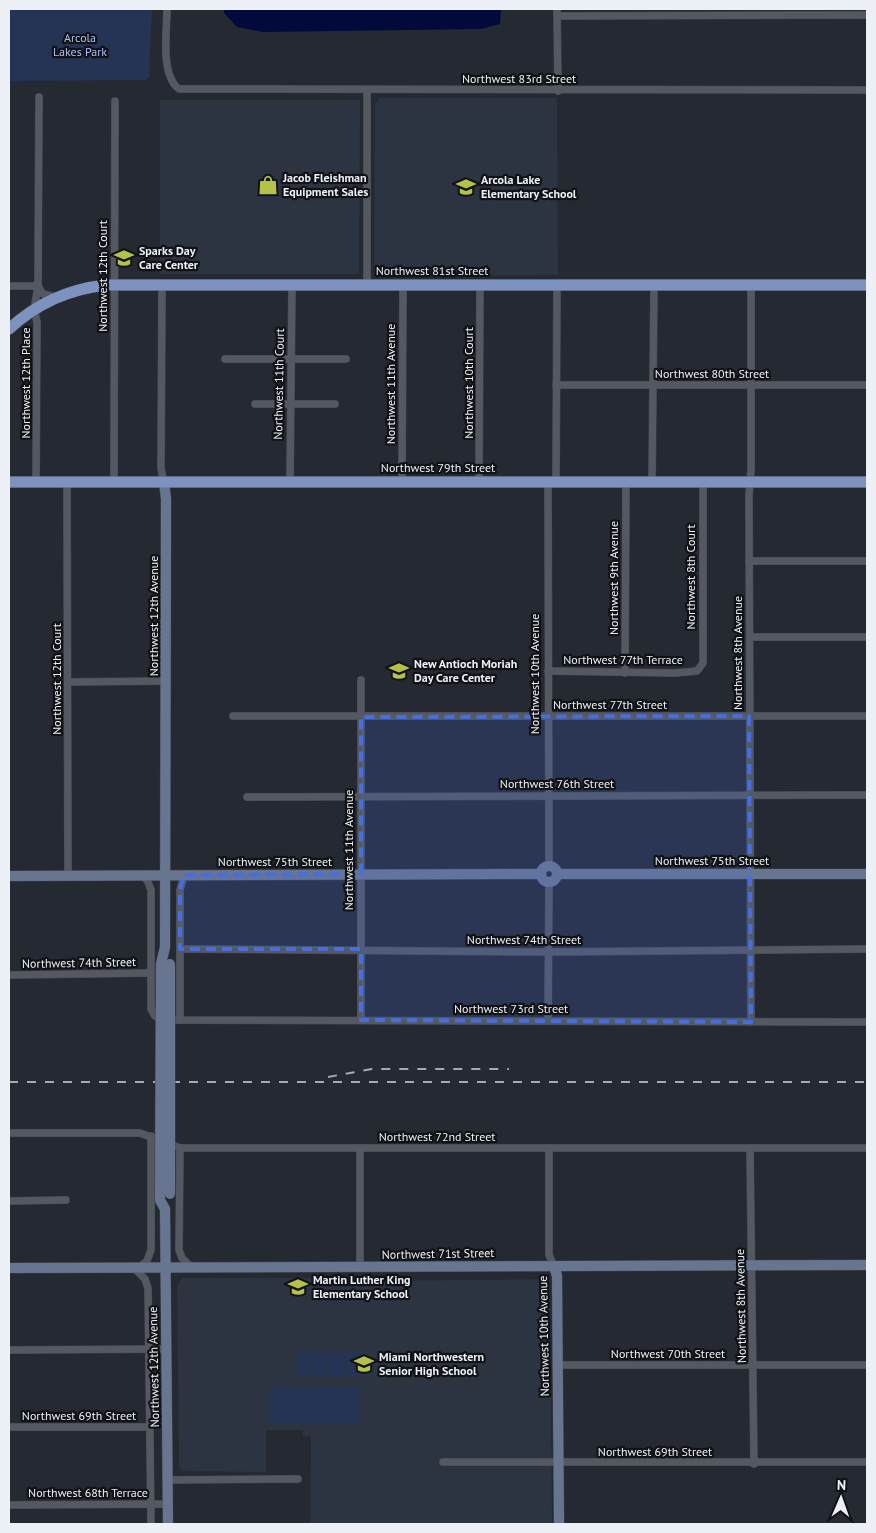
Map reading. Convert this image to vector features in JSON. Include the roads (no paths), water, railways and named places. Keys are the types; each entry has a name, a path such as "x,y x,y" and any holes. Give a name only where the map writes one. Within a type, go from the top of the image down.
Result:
{"main road":[{"name":"Northwest 81st Street","path":"9,329 34,310 57,297 90,287 114,285 867,285"},
{"name":"Northwest 79th Street","path":"9,482 867,482"}],"street":[{"name":"Northwest 83rd Street","path":"167,9 167,75 179,89 867,90"},
{"path":"558,90 557,12 867,15"},
{"path":"367,90 367,285"},
{"name":"Northwest 12th Place","path":"36,482 37,322 34,310 38,286 39,97"},
{"name":"Northwest 12th Court","path":"114,482 115,100"},
{"name":"Northwest 12th Avenue","path":"162,285 161,469 166,499 165,1194 170,1201 165,1209 168,1524"},
{"name":"Northwest 11th Court","path":"290,483 292,285"},
{"name":"Northwest 11th Avenue","path":"402,482 403,285"},
{"name":"Northwest 10th Court","path":"479,482 480,285"},
{"name":"Northwest 10th Avenue","path":"549,866 547,717 557,285"},
{"path":"652,482 654,285"},
{"name":"Northwest 8th Avenue","path":"751,285 752,385 749,562 751,1022"},
{"path":"9,286 38,286 43,294 57,297"},
{"path":"225,359 346,359"},
{"name":"Northwest 80th Street","path":"556,385 867,385"},
{"path":"256,404 336,404"},
{"name":"Northwest 12th Court","path":"67,482 68,876"},
{"name":"Northwest 9th Avenue","path":"625,673 626,482"},
{"name":"Northwest 8th Court","path":"697,671 703,663 702,482"},
{"path":"749,562 867,561"},
{"path":"750,637 867,637"},
{"name":"Northwest 77th Terrace","path":"548,671 625,673 697,671"},
{"name":"Northwest 11th Avenue","path":"361,680 361,1020"},
{"path":"68,682 166,681"},
{"name":"Northwest 77th Street","path":"233,716 867,716"},
{"name":"Northwest 76th Street","path":"247,797 867,795"},
{"path":"549,866 554,868 557,874 554,880 549,882 543,880 541,874 544,868 549,866"},
{"name":"Northwest 75th Street","path":"9,876 541,874"},
{"name":"Northwest 75th Street","path":"557,874 867,874"},
{"path":"143,875 151,890 149,973"},
{"path":"180,1020 180,890 184,875"},
{"path":"548,1020 549,882"},
{"name":"Northwest 74th Street","path":"180,948 549,952 867,949"},
{"name":"Northwest 74th Street","path":"9,975 149,973"},
{"name":"Northwest 73rd Street","path":"149,973 151,1009 155,1016 162,1020 867,1022"},
{"name":"Northwest 72nd Street","path":"9,1133 134,1133 151,1136 180,1148 867,1148"},
{"path":"137,1267 147,1261 151,1250 151,1136"},
{"path":"180,1148 179,1250 182,1258 191,1267"},
{"path":"360,1148 360,1268"},
{"name":"Northwest 10th Avenue","path":"549,1148 550,1255 557,1276 559,1524"},
{"name":"Northwest 8th Avenue","path":"750,1148 754,1464"},
{"path":"9,1201 66,1200"},
{"name":"Northwest 71st Street","path":"9,1268 867,1266"},
{"name":"Northwest 12th Avenue","path":"137,1267 148,1282 151,1524"},
{"path":"9,1350 166,1349"},
{"name":"Northwest 70th Street","path":"558,1366 867,1365"},
{"name":"Northwest 69th Street","path":"9,1427 150,1427"},
{"name":"Northwest 69th Street","path":"443,1462 754,1464 867,1462"},
{"path":"168,1480 298,1479"},
{"name":"Northwest 68th Terrace","path":"9,1505 168,1504"}],"railway":[{"path":"328,1077 372,1069 509,1069"},
{"path":"9,1082 867,1082"}],"place":[{"name":"Jacob Fleishman Equipment Sales","path":"268,185"},
{"name":"Arcola Lake Elementary School","path":"466,187"},
{"name":"Sparks Day Care Center","path":"124,258"},
{"name":"New Antioch Moriah Day Care Center","path":"399,671"},
{"name":"Martin Luther King Elementary School","path":"298,1287"},
{"name":"Miami Northwestern Senior High School","path":"364,1364"}],"park label":[{"name":"Arcola Lakes Park","path":"80,45"}]}
